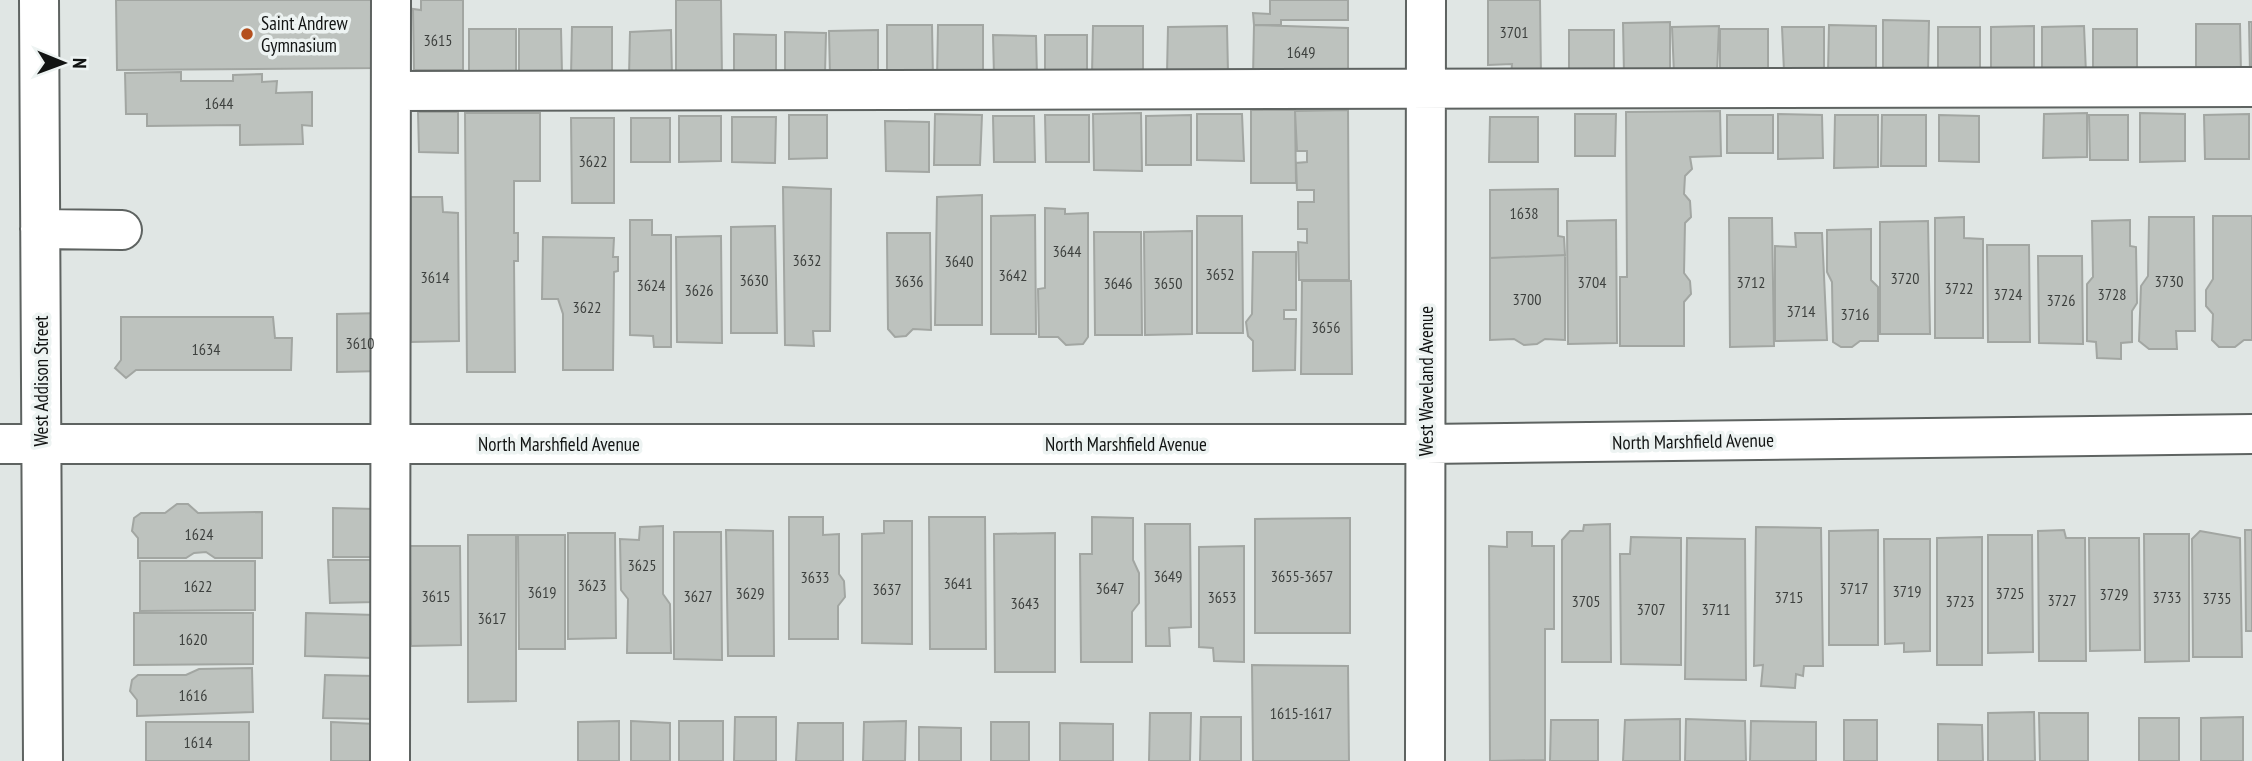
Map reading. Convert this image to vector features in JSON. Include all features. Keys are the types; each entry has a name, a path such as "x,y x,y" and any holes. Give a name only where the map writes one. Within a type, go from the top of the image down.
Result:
{"street":[{"name":"West Addison Street","path":"39,0 43,761"},
{"path":"390,761 391,0"},
{"name":"West Waveland Avenue","path":"1425,761 1426,0"},
{"path":"391,91 2252,87"},
{"path":"40,229 122,229"},
{"name":"North Marshfield Avenue","path":"0,444 1426,444 2252,434"}],"building":[{"name":"Saint Andrew Gymnasium","path":"116,0 378,0 379,68 117,70"},
{"path":"421,0 463,0 463,70 414,70 413,9 421,10"},
{"path":"676,0 721,0 722,77 676,76"},
{"path":"1270,0 1348,0 1348,20 1281,20 1281,25 1254,25 1253,13 1270,14"},
{"path":"1488,0 1540,0 1541,76 1511,77 1512,64 1488,65"},
{"path":"1883,20 1929,21 1928,72 1883,71"},
{"path":"1670,22 1670,73 1624,74 1623,23"},
{"path":"2249,22 2252,22 2252,72 2250,72"},
{"path":"2196,24 2240,24 2241,73 2196,73"},
{"path":"887,25 932,25 933,79 887,80"},
{"path":"938,25 983,25 983,79 937,80"},
{"path":"1254,25 1348,28 1348,77 1253,77"},
{"path":"1829,25 1876,26 1876,72 1828,73"},
{"path":"1093,26 1143,26 1143,74 1092,74"},
{"path":"1227,26 1228,73 1167,73 1168,27"},
{"path":"1719,26 1717,73 1674,74 1672,27"},
{"path":"2034,26 2034,71 1991,71 1991,27"},
{"path":"2084,26 2086,73 2042,74 2042,27"},
{"path":"572,27 612,27 612,76 571,76"},
{"path":"1782,27 1824,27 1824,71 1784,71"},
{"path":"1938,27 1980,27 1980,73 1938,73"},
{"path":"469,29 516,29 516,74 469,73"},
{"path":"519,29 561,29 562,73 519,73"},
{"path":"1720,29 1768,29 1768,73 1720,74"},
{"path":"2093,29 2137,29 2137,73 2093,73"},
{"path":"671,30 672,76 629,76 630,32"},
{"path":"878,30 878,77 830,76 829,31"},
{"path":"1569,30 1614,30 1614,72 1569,73"},
{"path":"785,32 826,33 825,74 785,74"},
{"path":"734,34 776,35 776,76 734,76"},
{"path":"993,35 1036,36 1037,77 994,76"},
{"path":"1045,35 1087,35 1087,76 1045,77"},
{"path":"181,72 181,81 233,81 233,75 262,74 262,82 277,81 276,93 312,92 312,126 302,125 303,144 240,145 240,125 147,126 147,114 126,114 125,73"},
{"path":"1251,110 1295,110 1296,183 1251,183"},
{"path":"1348,110 1349,280 1299,280 1298,242 1307,243 1307,229 1298,229 1298,202 1314,202 1314,190 1297,190 1296,163 1307,162 1307,151 1297,151 1295,111"},
{"path":"1720,111 1721,156 1690,157 1692,169 1685,176 1684,194 1690,201 1691,217 1685,223 1684,273 1690,281 1691,294 1684,302 1684,346 1620,346 1620,277 1627,277 1626,112"},
{"path":"418,112 458,112 458,153 419,152"},
{"path":"465,113 540,113 540,181 514,181 514,233 518,233 518,261 514,261 515,372 467,372"},
{"path":"1141,113 1142,171 1094,170 1093,114"},
{"path":"2087,113 2087,157 2043,158 2044,114"},
{"path":"2140,113 2185,114 2185,161 2140,162"},
{"path":"935,114 982,115 980,165 934,165"},
{"path":"1197,114 1242,114 1244,161 1197,160"},
{"path":"1575,114 1616,114 1615,156 1575,156"},
{"path":"1778,114 1822,115 1823,158 1778,159"},
{"path":"2249,114 2249,159 2205,159 2204,115"},
{"path":"789,115 827,115 827,158 789,159"},
{"path":"1045,115 1089,115 1089,162 1046,162"},
{"path":"1191,115 1191,165 1146,165 1146,116"},
{"path":"1727,115 1773,115 1773,153 1727,153"},
{"path":"1835,115 1878,115 1878,167 1834,168"},
{"path":"1882,115 1926,115 1926,166 1881,166"},
{"path":"1939,115 1979,116 1979,162 1939,161"},
{"path":"2089,115 2128,115 2128,160 2090,160"},
{"path":"679,116 721,116 721,161 679,162"},
{"path":"993,116 1034,116 1035,162 994,162"},
{"path":"732,117 776,117 775,163 732,162"},
{"path":"1490,117 1538,117 1538,162 1489,162"},
{"path":"571,118 614,118 614,203 572,203"},
{"path":"631,118 670,118 670,162 631,162"},
{"path":"885,121 929,122 929,172 886,171"},
{"path":"783,187 831,189 830,331 813,331 814,346 785,345"},
{"path":"1558,189 1558,236 1564,237 1565,255 1490,258 1490,190"},
{"path":"982,195 982,325 935,325 937,197"},
{"path":"411,197 442,197 443,212 458,213 459,341 411,342"},
{"path":"1045,208 1065,209 1065,214 1088,213 1088,337 1083,344 1066,345 1058,337 1039,337 1038,289 1045,288"},
{"path":"1035,215 1036,334 991,334 991,216"},
{"path":"1197,216 1242,216 1243,333 1197,333"},
{"path":"2213,216 2252,216 2252,340 2244,340 2235,347 2219,347 2212,340 2213,314 2206,306 2206,290 2213,279"},
{"path":"1964,217 1964,238 1983,239 1983,338 1935,338 1935,218"},
{"path":"2149,217 2194,217 2195,331 2176,331 2177,349 2149,349 2139,341 2141,286 2148,276"},
{"path":"1729,218 1772,218 1774,346 1730,347"},
{"path":"630,220 652,220 652,235 671,235 671,347 654,347 653,336 630,335"},
{"path":"1616,220 1617,343 1568,344 1567,221"},
{"path":"2130,220 2130,246 2136,247 2137,303 2132,311 2132,342 2121,343 2121,359 2097,358 2096,342 2087,341 2087,284 2093,277 2092,221"},
{"path":"1928,221 1930,334 1880,334 1880,222"},
{"path":"775,226 777,333 731,333 731,227"},
{"path":"1871,229 1871,280 1878,287 1878,341 1860,341 1852,347 1841,347 1833,342 1832,282 1827,272 1827,230"},
{"path":"1192,231 1192,334 1145,335 1144,232"},
{"path":"1094,232 1141,232 1142,335 1095,335"},
{"path":"887,233 930,233 931,330 913,329 906,336 895,337 888,329"},
{"path":"1795,233 1822,233 1827,340 1775,341 1775,246 1796,247"},
{"path":"721,236 722,343 677,342 676,237"},
{"path":"543,237 614,238 613,257 618,257 618,271 614,272 613,370 563,370 563,314 558,299 542,299"},
{"path":"1987,245 2029,245 2030,342 1988,342"},
{"path":"1253,252 1296,252 1296,310 1284,310 1284,319 1296,319 1295,370 1253,371 1253,341 1248,336 1246,322 1252,314"},
{"path":"1565,255 1565,340 1545,339 1537,344 1524,345 1514,339 1490,340 1490,258"},
{"path":"2038,256 2082,256 2083,344 2039,343"},
{"path":"1302,281 1351,281 1352,374 1301,374"},
{"path":"383,313 383,371 337,372 337,314"},
{"path":"121,317 273,317 275,338 292,338 291,370 136,370 126,378 115,368 121,360"},
{"path":"177,504 188,504 198,513 262,512 262,558 215,558 206,552 194,553 186,558 138,558 138,538 132,531 134,518 141,513 165,513"},
{"path":"333,508 375,509 375,557 333,557"},
{"path":"789,517 823,517 823,535 839,534 839,574 844,581 845,597 838,606 838,639 789,639"},
{"path":"929,517 985,517 986,649 930,649"},
{"path":"1092,517 1133,518 1133,560 1139,573 1139,603 1132,612 1132,662 1081,662 1080,554 1092,554"},
{"path":"1350,518 1350,633 1255,633 1255,519"},
{"path":"884,521 912,521 912,644 862,643 862,534 884,533"},
{"path":"1145,524 1190,524 1191,627 1169,628 1170,646 1146,646"},
{"path":"1610,524 1611,662 1562,662 1562,540 1570,531 1583,531 1584,525"},
{"path":"663,526 663,594 670,604 671,653 627,653 628,599 621,590 620,539 639,540 640,527"},
{"path":"1756,527 1821,528 1823,666 1804,666 1803,676 1796,674 1795,688 1761,686 1763,665 1754,666"},
{"path":"726,530 773,531 774,656 728,656"},
{"path":"1878,530 1878,645 1829,645 1829,531"},
{"path":"2064,530 2066,538 2085,538 2086,661 2039,661 2038,531"},
{"path":"2245,530 2252,530 2252,631 2246,631"},
{"path":"2200,531 2240,538 2242,657 2193,657 2192,539"},
{"path":"674,532 721,532 722,660 674,659"},
{"path":"1507,532 1532,532 1532,546 1554,546 1554,629 1545,629 1545,760 1490,761 1489,546 1507,547"},
{"path":"568,533 615,533 616,638 568,639"},
{"path":"1055,533 1055,672 995,672 994,534"},
{"path":"2144,534 2189,534 2189,661 2145,662"},
{"path":"468,535 516,535 516,701 468,702"},
{"path":"518,535 565,535 565,649 519,649"},
{"path":"1988,535 2032,535 2033,652 1988,653"},
{"path":"1631,537 1681,538 1681,665 1621,664 1620,554 1630,554"},
{"path":"1982,537 1982,665 1937,665 1937,538"},
{"path":"1687,538 1745,539 1746,680 1685,679"},
{"path":"2089,538 2139,538 2140,650 2090,651"},
{"path":"1884,539 1930,539 1930,651 1904,652 1904,643 1885,644"},
{"path":"410,546 460,546 461,645 411,646"},
{"path":"1244,546 1244,662 1214,661 1213,648 1199,647 1199,547"},
{"path":"328,560 375,560 375,602 330,603"},
{"path":"140,561 255,561 255,610 140,611"},
{"path":"134,613 253,613 253,664 134,665"},
{"path":"306,613 375,615 374,658 305,656"},
{"path":"1252,665 1348,666 1349,761 1253,761"},
{"path":"252,668 253,712 137,716 137,700 130,691 132,680 138,675 186,675 199,669"},
{"path":"325,675 375,676 375,719 323,718"},
{"path":"2034,712 2035,761 1988,761 1988,713"},
{"path":"1150,713 1191,713 1190,761 1149,761"},
{"path":"2039,713 2088,713 2088,761 2040,761"},
{"path":"735,717 776,717 776,761 734,761"},
{"path":"1201,717 1241,717 1241,761 1200,761"},
{"path":"2243,717 2243,761 2201,761 2201,718"},
{"path":"2139,718 2179,718 2179,761 2139,761"},
{"path":"1680,719 1680,761 1623,761 1625,720"},
{"path":"1686,719 1745,721 1746,761 1685,761"},
{"path":"1551,720 1598,720 1598,761 1550,761"},
{"path":"1844,720 1877,720 1877,761 1844,761"},
{"path":"619,721 619,761 578,761 578,722"},
{"path":"631,721 670,723 670,761 631,761"},
{"path":"679,721 723,721 723,761 679,761"},
{"path":"906,721 905,761 863,761 864,722"},
{"path":"1751,721 1816,722 1816,761 1750,761"},
{"path":"146,722 249,722 249,761 146,761"},
{"path":"331,722 376,724 374,761 331,761"},
{"path":"991,722 1029,722 1029,761 991,761"},
{"path":"798,723 843,723 843,761 796,761"},
{"path":"1060,723 1113,724 1113,761 1060,761"},
{"path":"1938,724 1982,725 1983,761 1938,761"},
{"path":"919,727 961,728 961,761 919,761"}],"place":[{"name":"Saint Andrew Gymnasium","path":"247,34"}]}
